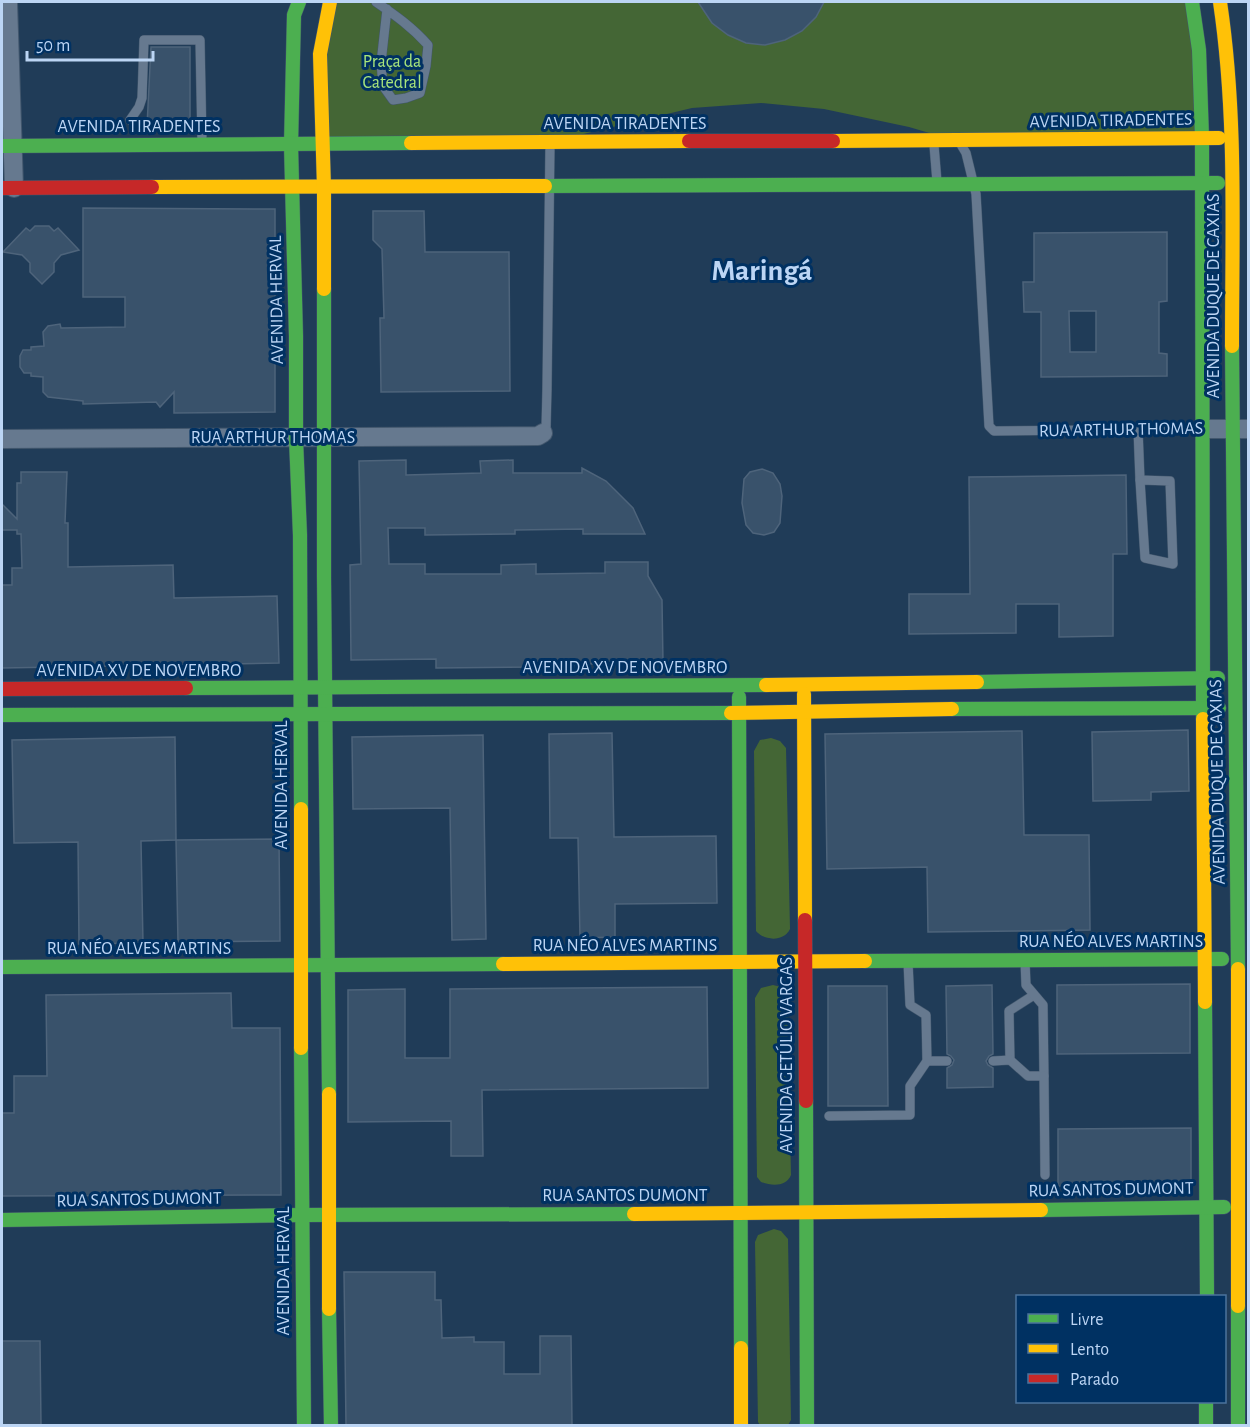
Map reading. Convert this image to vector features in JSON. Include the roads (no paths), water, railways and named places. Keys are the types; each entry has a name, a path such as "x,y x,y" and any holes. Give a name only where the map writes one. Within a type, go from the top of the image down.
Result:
{"main road":[{"path":"330,2 320,54 324,188 324,577 331,1425"},
{"name":"AVENIDA DUQUE DE CAXIAS","path":"1192,2 1199,50 1202,138 1207,1295"},
{"name":"AVENIDA DUQUE DE CAXIAS","path":"1220,2 1228,55 1233,138 1231,289 1240,429 1234,610 1234,678 1242,708 1236,814 1243,958 1238,1098 1243,1208 1238,1313 1238,1425"},
{"name":"AVENIDA HERVAL","path":"295,6 291,145 294,188 297,336 296,439 300,535 304,1425"},
{"name":"AVENIDA TIRADENTES","path":"7,146 960,142 1248,138"},
{"path":"8,188 1248,183"},
{"path":"1202,338 1231,289"},
{"path":"297,336 324,291"},
{"path":"300,535 324,577"},
{"path":"1203,555 1234,610"},
{"name":"AVENIDA XV DE NOVEMBRO","path":"2,689 804,685 1248,677"},
{"path":"739,685 743,1424"},
{"name":"AVENIDA GETÚLIO VARGAS","path":"804,685 806,1425"},
{"path":"2,715 1242,708"},
{"path":"1204,862 1236,814"},
{"path":"300,864 326,834"},
{"name":"RUA NÉO ALVES MARTINS","path":"2,968 1243,958"},
{"path":"1206,1052 1238,1098"},
{"path":"302,1061 328,1104"},
{"name":"RUA SANTOS DUMONT","path":"2,1220 302,1215 741,1214 1243,1208"},
{"path":"1226,1332 1238,1313"},
{"path":"303,1380 329,1338"},
{"path":"1206,1403 1206,1425"}],"street":[{"path":"8,2 8,188"},
{"name":"RUA ARTHUR THOMAS","path":"1202,429 1240,429"},
{"name":"RUA ARTHUR THOMAS","path":"2,439 296,439 538,436 543,433"}],"lane":[{"path":"376,2 387,9 414,29 428,45 420,93 393,100 383,86 381,63 387,9"},
{"path":"130,120 142,98 144,40 200,40 202,145"},
{"path":"543,433 546,428 547,389 550,142"},
{"path":"933,142 937,186"},
{"path":"960,142 966,153 974,184"},
{"name":"RUA ARTHUR THOMAS","path":"974,184 989,426 994,431 1202,429"},
{"path":"1138,429 1140,480 1145,558 1173,564 1170,481 1140,480"},
{"path":"1025,960 1026,985 1043,1005 1045,1175"},
{"path":"829,1116 910,1115 910,1086 927,1061 926,1015 910,1005 908,962"},
{"path":"1010,1060 1009,1011 1034,995"},
{"path":"993,1061 1010,1060 1029,1076 1044,1076"},
{"path":"927,1061 947,1061"}],"district":[{"name":"Maringá","path":"762,271"}],"park label":[{"name":"Praça da Catedral","path":"392,72"}]}
